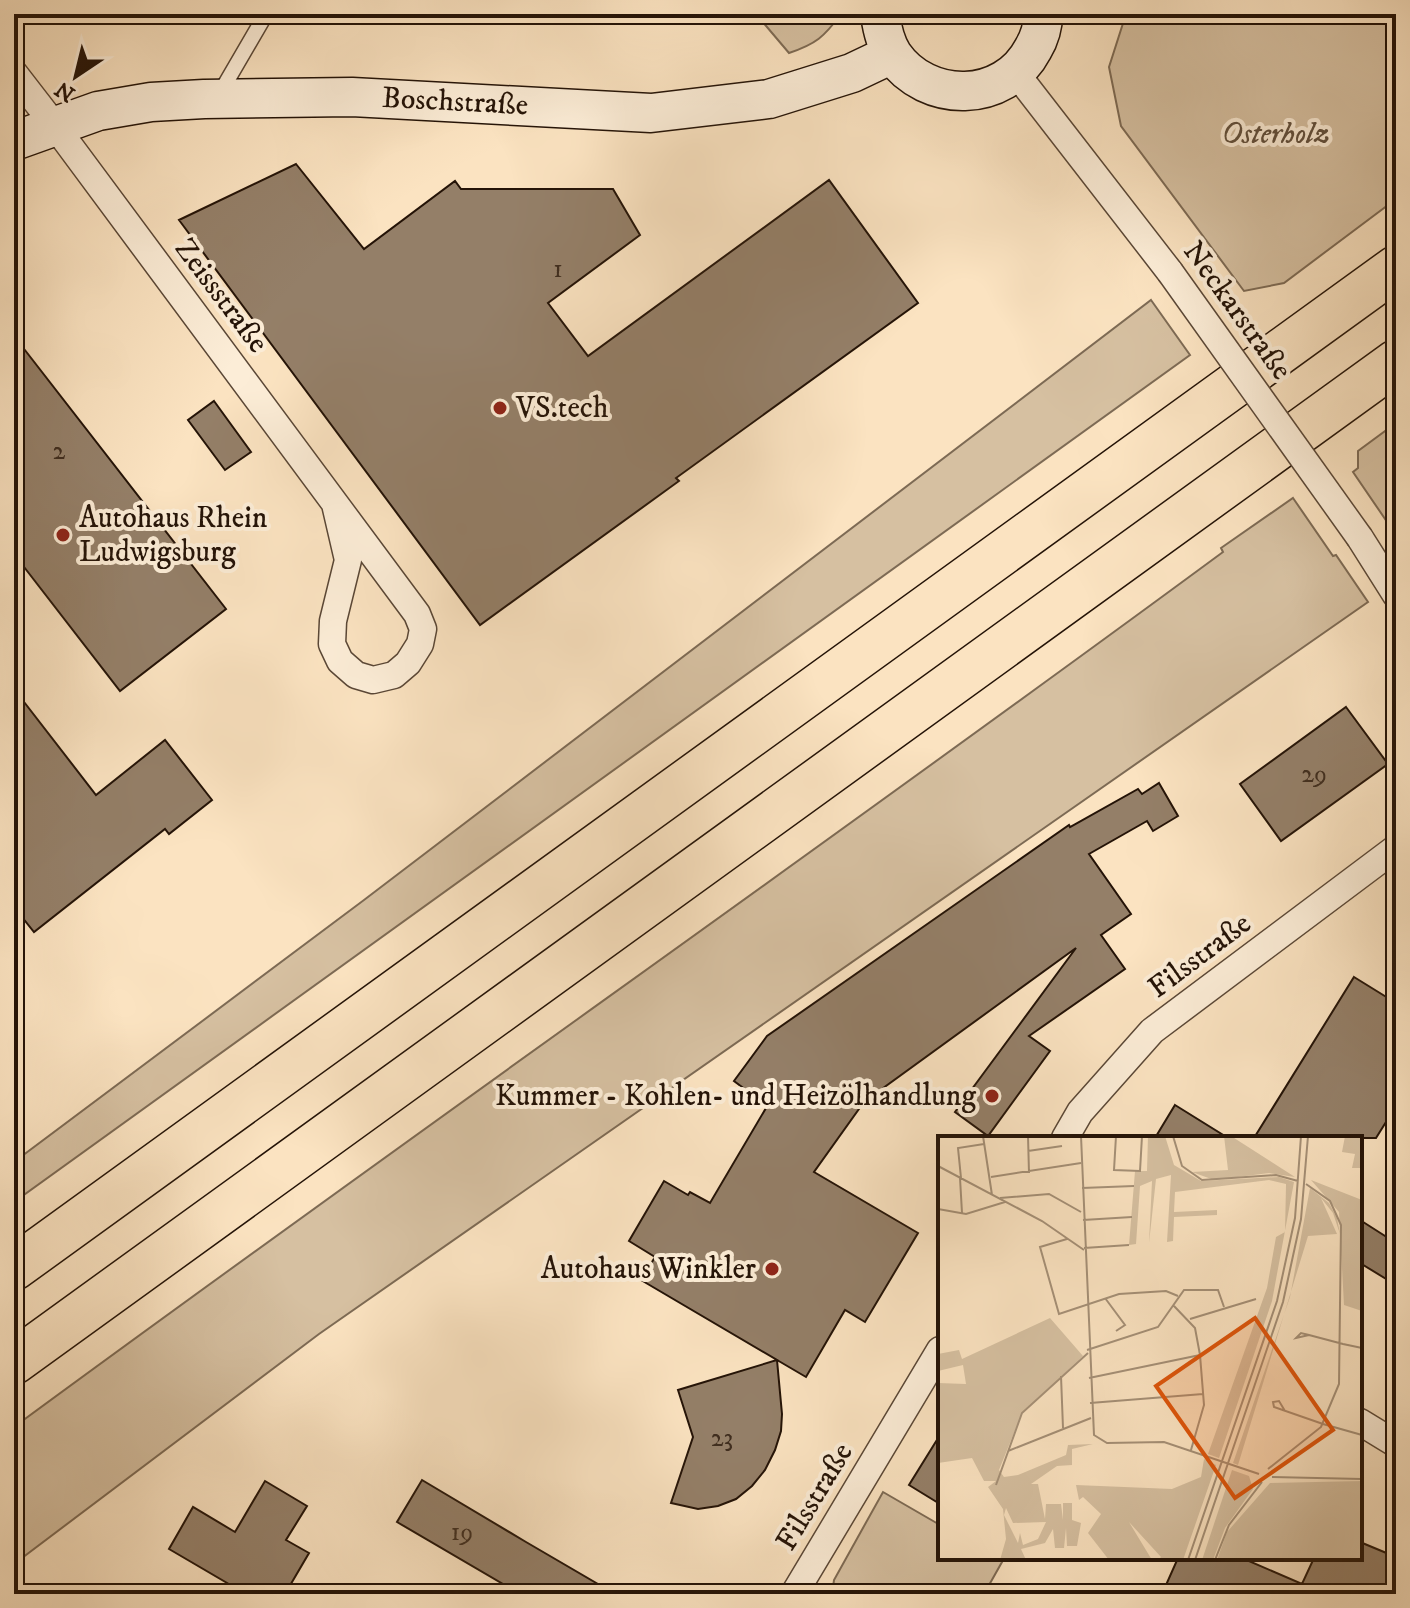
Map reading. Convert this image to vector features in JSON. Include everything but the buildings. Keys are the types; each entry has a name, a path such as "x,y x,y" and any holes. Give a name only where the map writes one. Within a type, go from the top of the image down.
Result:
{"highway":[{"path":"14,1268 1396,268"},
{"path":"14,1362 1396,362"}],"street":[{"path":"880,14 883,34 892,54 911,75 936,88 964,92 991,86 1015,72 1029,57 1038,40 1043,14"},
{"name":"Boschstraße","path":"14,141 98,111 151,102 217,99 352,97 651,113 769,99 852,73 892,54"},
{"name":"Neckarstraße","path":"1015,72 1170,272 1360,538 1396,595"},
{"name":"Zeissstraße","path":"14,73 417,614 423,629 420,644 408,663 394,675 373,680 356,675 340,661 332,644 333,621 348,560 335,504"},
{"name":"Filsstraße","path":"1066,1136 1080,1112 1152,1031 1396,848"},
{"name":"Filsstraße","path":"794,1594 938,1353"},
{"path":"1362,1423 1396,1444"}],"lane":[{"path":"217,99 266,14"}],"green space":[{"path":"756,14 841,14 819,39 789,53"},
{"name":"Osterholz","path":"1126,14 1396,14 1396,199 1284,283 1244,291 1121,126 1109,67"},
{"path":"1151,300 1190,355 14,1202 14,1162 364,900"},
{"path":"1396,423 1396,535 1353,472 1358,468 1358,451"},
{"path":"1293,498 1368,602 319,1334 14,1564 14,1427 1073,662 1223,552 1221,548"},
{"path":"883,1492 938,1524 938,1560 1002,1562 984,1594 832,1594 834,1580"}],"place":[{"name":"VS.tech","path":"500,408"},
{"name":"Autohaus Rhein Ludwigsburg","path":"63,535"},
{"name":"Kummer - Kohlen- und Heizölhandlung","path":"992,1096"},
{"name":"Autohaus Winkler","path":"772,1269"}]}
